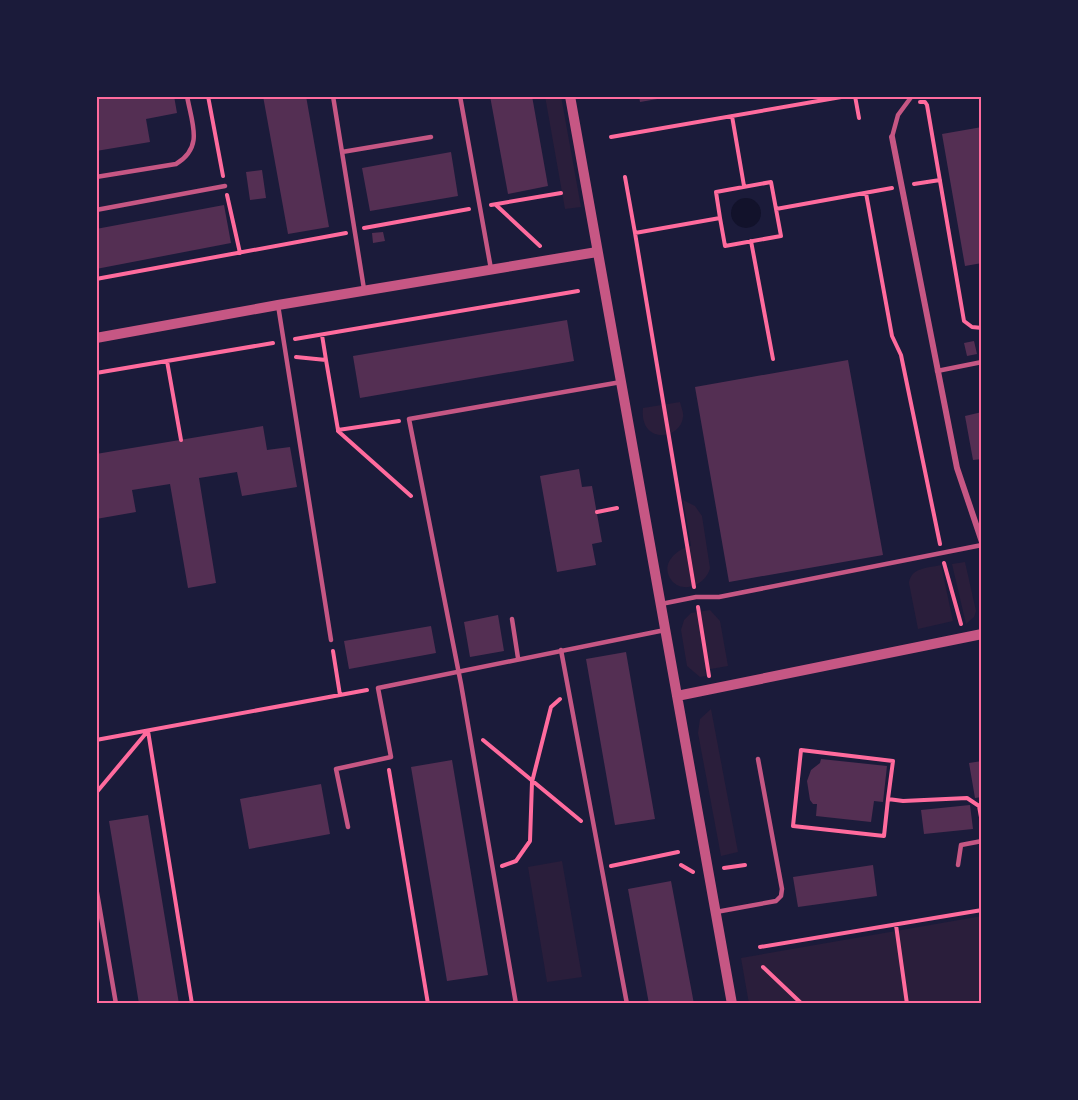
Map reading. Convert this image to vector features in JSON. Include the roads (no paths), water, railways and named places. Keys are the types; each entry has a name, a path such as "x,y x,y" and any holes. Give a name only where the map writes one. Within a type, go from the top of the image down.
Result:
{"street":[{"path":"570,96 732,1004"},
{"path":"892,137 957,468 982,544"},
{"path":"96,338 597,252"},
{"path":"677,696 982,634"}],"lane":[{"path":"96,177 176,164 187,158 193,148 194,134 187,96"},
{"path":"333,96 365,290"},
{"path":"460,96 491,269"},
{"path":"892,137 898,115 910,97"},
{"path":"342,152 431,137"},
{"path":"96,210 225,186"},
{"path":"278,305 331,640"},
{"path":"937,371 982,362"},
{"path":"516,1004 459,670 409,419 621,382"},
{"path":"661,604 696,597 719,597 942,554 982,544"},
{"path":"512,619 518,658"},
{"path":"348,827 336,770 391,757 378,688 665,630"},
{"path":"561,650 627,1004"},
{"path":"716,912 776,901 781,896 782,889 758,759"},
{"path":"958,865 961,845 982,841"},
{"path":"96,887 116,1004"}]}
